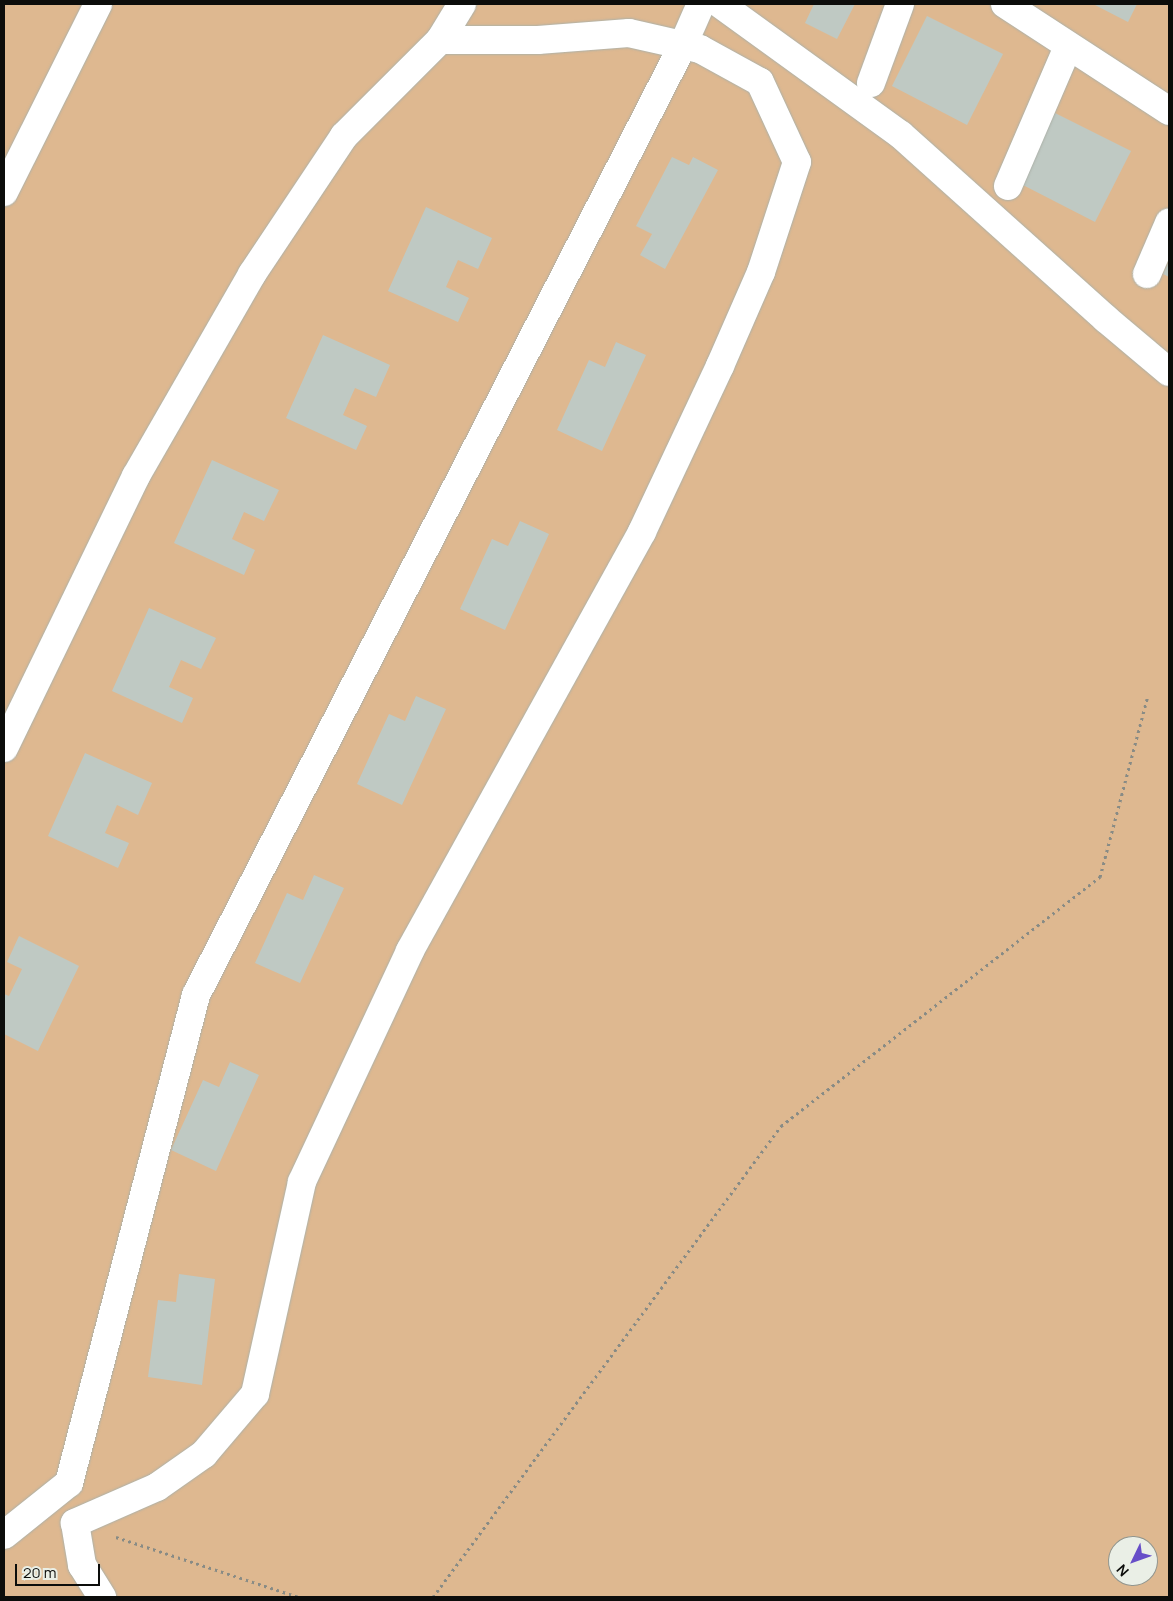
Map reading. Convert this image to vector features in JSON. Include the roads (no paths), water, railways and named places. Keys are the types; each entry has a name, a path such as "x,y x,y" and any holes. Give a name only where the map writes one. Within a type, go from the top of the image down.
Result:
{"street":[{"path":"4,192 98,4"},
{"path":"4,748 136,476 252,274 344,136 440,40 462,4"},
{"path":"4,1535 69,1483 196,995 682,47 701,4"},
{"path":"720,4 901,135 1106,319 1169,372"},
{"path":"871,82 900,4"},
{"path":"1005,4 1068,47 1169,111"},
{"path":"102,1597 82,1565 75,1524 157,1487 204,1454 255,1394 302,1182 410,951 642,532 761,272 798,162 760,82 700,49 682,47 629,33 538,40 440,40"},
{"path":"1008,186 1068,47"},
{"path":"1147,274 1169,223"}]}
